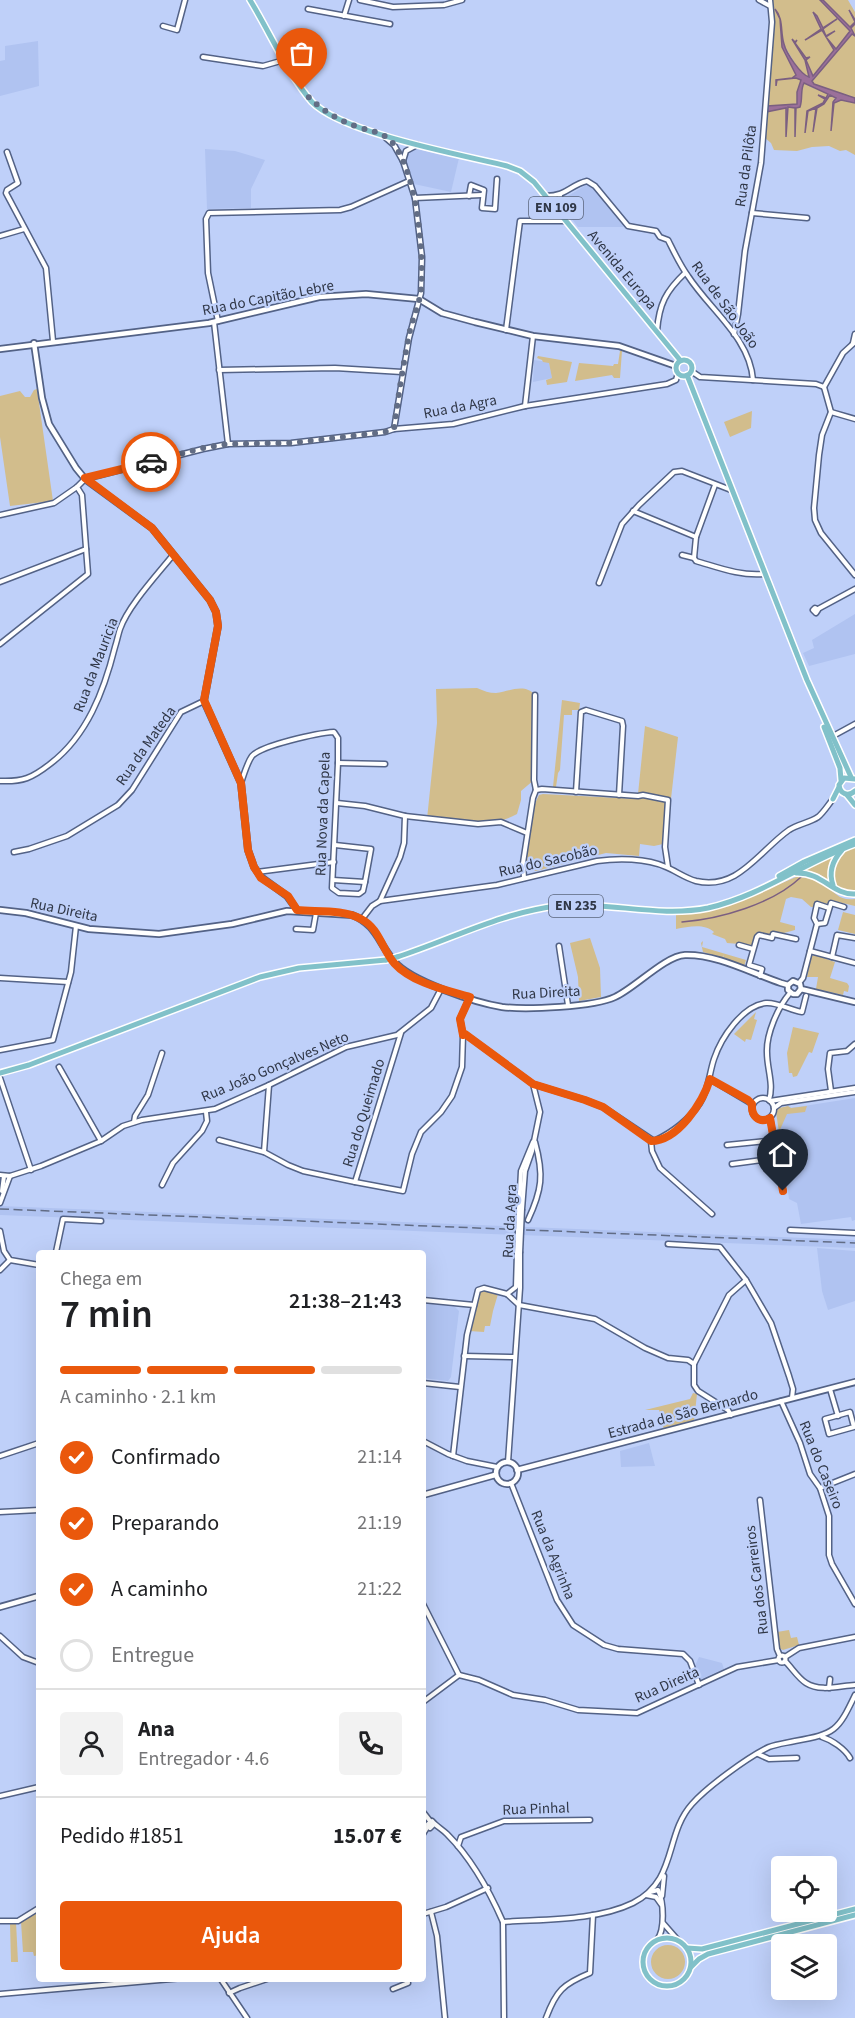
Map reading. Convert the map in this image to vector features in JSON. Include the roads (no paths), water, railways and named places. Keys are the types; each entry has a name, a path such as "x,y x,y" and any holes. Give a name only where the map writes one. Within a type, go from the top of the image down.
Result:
{"main road":[{"name":"EN 109","path":"250,0 302,90 314,104 329,114 381,134"},
{"name":"Avenida Europa","path":"381,134 507,166 520,171 534,182 657,331 678,363 678,373"},
{"name":"Rua do Capitão Lebre","path":"0,349 216,322 319,297 366,294 419,300 442,313 506,330 533,336 619,346 678,363"},
{"path":"34,343 42,398 50,424 76,468 92,484 146,523 210,600 216,612 218,626 204,700 241,783 248,850 257,872 261,878 288,896 297,910"},
{"name":"Avenida Europa","path":"678,363 685,360 692,366 689,373 731,490 840,768 841,792 846,794 855,805"},
{"path":"678,373 689,373"},
{"name":"Avenida Europa","path":"807,680 832,737 854,779"},
{"name":"Avenida Europa","path":"840,782 847,777 854,779"},
{"path":"833,799 840,782"},
{"path":"833,799 855,791"},
{"name":"EN 235","path":"760,889 804,862 855,840"},
{"name":"EN 235","path":"0,1076 260,977 299,968 386,960 531,910 578,906 669,912 688,911 721,904 760,889 855,844"},
{"path":"833,886 831,870 837,855 844,848"},
{"path":"783,878 802,873 820,878 845,894 855,894"},
{"name":"Rua Direita","path":"0,910 26,913 76,926 116,932 177,933 297,910 340,914 362,919 380,937 394,963 412,975 441,988 504,1007 568,1005 614,998 632,988 659,967 684,955 710,957 788,986"},
{"path":"793,981 799,983 801,989 797,994 790,993 788,986 793,981"},
{"path":"801,989 855,1002"},
{"name":"Estrada de São Bernardo","path":"517,1470 855,1382"},
{"path":"508,1462 517,1470 517,1476 511,1483 501,1483 495,1475 497,1467 502,1463 508,1462"},
{"path":"426,1494 495,1475"},
{"path":"0,1607 36,1597"},
{"path":"687,1948 702,1949 855,1909"},
{"path":"691,1967 690,1954 677,1939 657,1940 646,1950 643,1964 649,1978 661,1985 675,1985 686,1978 691,1967 699,1959 708,1954 855,1915"}],"street":[{"path":"163,26 177,30 185,0"},
{"path":"345,16 349,0"},
{"path":"360,0 374,1 393,7 444,5 462,0"},
{"path":"759,0 771,7"},
{"name":"Rua da Pilôta","path":"734,334 763,146 772,22 770,0"},
{"path":"308,9 390,24"},
{"path":"203,57 263,66 285,60"},
{"path":"381,134 390,140 403,161 415,198 422,257 419,300 402,372 394,429"},
{"path":"397,151 404,141"},
{"path":"403,161 404,141"},
{"path":"403,161 406,151 418,145"},
{"path":"7,152 18,183 6,193 46,268 53,341"},
{"path":"469,196 471,185 484,190 482,208 495,209 497,179"},
{"path":"228,444 207,257 206,219 209,213 340,210 409,181"},
{"name":"Rua de São João","path":"546,196 560,196 587,181 592,183 628,226 656,231 660,237 668,240 685,273 748,355 753,380"},
{"path":"415,198 482,195"},
{"path":"560,196 558,206 561,215"},
{"path":"752,213 807,218"},
{"path":"506,330 520,221 566,221"},
{"path":"0,236 24,229"},
{"path":"657,331 658,318 665,296 685,273"},
{"path":"855,334 854,343 843,353 824,387 831,412 822,435 814,508 815,520 821,533 855,575"},
{"path":"525,406 533,336"},
{"path":"219,370 335,368 402,372"},
{"name":"Rua da Agra","path":"85,478 203,448 228,444 291,443 394,429 453,424 525,406 667,384 676,380 678,373"},
{"path":"689,373 700,377 816,384 824,387"},
{"path":"831,412 855,419"},
{"path":"599,583 622,524 678,471 731,490"},
{"path":"92,484 99,475"},
{"path":"0,515 54,503 77,487 85,478"},
{"path":"694,558 696,537 715,485"},
{"path":"0,644 88,574 82,495 77,487"},
{"path":"633,512 696,537"},
{"path":"0,582 86,549"},
{"name":"Rua da Mauricia","path":"0,781 23,781 39,773 74,742 89,721 120,628 173,555"},
{"path":"682,555 730,572 748,575 764,574"},
{"path":"818,609 854,591"},
{"path":"524,878 523,862 536,790 534,780 535,695"},
{"name":"Rua da Mateda","path":"14,852 67,836 118,805 137,782 181,712 204,700"},
{"path":"576,792 581,712 586,710 622,721 619,795"},
{"path":"832,737 855,724"},
{"name":"Rua Nova da Capela","path":"241,783 251,758 258,750 317,734 334,732 338,763 332,888 339,893 359,894 363,891 365,882"},
{"path":"338,763 385,764"},
{"path":"536,790 643,795 668,800 665,847 669,868"},
{"name":"Rua do Sacobão","path":"380,901 497,885 610,859 653,864 669,868 695,880 709,882 724,880 748,868 780,837 797,825 818,817 833,799"},
{"path":"337,803 365,806 405,816 478,824 501,822 527,833"},
{"path":"362,919 372,906 380,901 404,843 405,816"},
{"path":"333,880 365,882 371,849 335,845"},
{"path":"257,872 334,862"},
{"path":"817,924 825,923 831,903 844,907"},
{"path":"799,983 803,978 817,924 814,918 817,904 830,908"},
{"path":"296,929 313,930 316,912"},
{"path":"0,1050 53,1040 68,982 76,926"},
{"path":"760,976 762,969 749,965 755,940 759,935 772,938 773,934 796,939"},
{"path":"832,957 837,935 855,938"},
{"path":"739,945 753,949"},
{"path":"559,946 568,1005"},
{"path":"810,951 855,963"},
{"path":"0,978 68,982"},
{"name":"Rua João Gonçalves Neto","path":"2,1175 10,1176 31,1170 101,1141 123,1126 142,1120 215,1109 346,1047 401,1032 431,1008 441,988"},
{"path":"769,1100 772,1091 766,1051 780,1005 790,993"},
{"path":"463,1035 465,1034 533,1084 603,1107 654,1141 667,1135 689,1118 700,1102 710,1079 713,1061 719,1048 738,1020 759,1005 768,1003 802,1012 806,996"},
{"path":"355,1182 403,1191 412,1154 421,1132 441,1112 452,1096 462,1067 463,1035 460,1019 470,997"},
{"name":"Rua do Queimado","path":"219,1140 264,1152 303,1171 355,1182 401,1032"},
{"path":"831,1091 828,1068 830,1053 847,1051 855,1044"},
{"path":"134,1123 135,1116 148,1095 162,1053"},
{"path":"59,1067 101,1141"},
{"path":"0,1076 31,1170"},
{"path":"710,1079 752,1104"},
{"name":"Rua da Agra","path":"507,1294 516,1287 525,1171 540,1112 533,1084"},
{"path":"264,1152 269,1085"},
{"path":"783,1191 776,1140 770,1118 774,1108 781,1103 831,1091 855,1088"},
{"path":"772,1091 781,1098"},
{"path":"752,1104 761,1098 769,1100 855,1092"},
{"path":"769,1100 774,1108"},
{"path":"752,1104 752,1112 757,1119 770,1118"},
{"path":"162,1185 173,1163 202,1131 207,1121 206,1112"},
{"name":"Rua da Agra","path":"528,1220 538,1199 542,1175 534,1139"},
{"path":"727,1145 776,1140"},
{"path":"651,1141 652,1151 660,1168 712,1214"},
{"path":"732,1164 778,1158"},
{"path":"2,1175 2,1195"},
{"path":"0,1203 10,1176"},
{"path":"56,1250 63,1219 101,1221"},
{"path":"790,1230 855,1233"},
{"path":"0,1231 4,1251 10,1260 36,1264"},
{"path":"668,1244 720,1247 746,1280 771,1323 793,1389 792,1398"},
{"name":"Rua da Agra","path":"508,1462 519,1305 519,1253"},
{"path":"0,1270 10,1260"},
{"path":"731,1415 728,1410 698,1391 694,1384 694,1364 729,1295 746,1280"},
{"path":"453,1456 465,1356 474,1305 478,1290 481,1288 507,1294 519,1305 595,1319 645,1348 668,1358 688,1360 694,1364"},
{"path":"426,1300 474,1305"},
{"path":"465,1356 514,1357"},
{"path":"426,1383 460,1387"},
{"path":"830,1389 838,1416"},
{"name":"Rua do Caseiro","path":"781,1401 800,1443 810,1474 819,1487 829,1516 832,1564 855,1604"},
{"path":"850,1412 854,1427 829,1434 825,1419 838,1416 850,1412"},
{"path":"426,1442 467,1461 497,1467"},
{"path":"0,1456 36,1444"},
{"path":"819,1487 855,1474"},
{"name":"Rua da Agrinha","path":"511,1483 557,1600 573,1625 604,1645 618,1649 683,1654 690,1661 699,1685"},
{"name":"Rua dos Carreiros","path":"760,1500 777,1649 782,1658"},
{"path":"0,1512 36,1510"},
{"path":"426,1610 459,1676 426,1700"},
{"path":"0,1636 23,1657 36,1662"},
{"name":"Rua Direita","path":"459,1676 479,1680 513,1695 545,1700 585,1711 642,1712 737,1667 774,1662 799,1648 854,1637"},
{"path":"782,1658 804,1682 813,1687 830,1688 855,1685"},
{"path":"830,1680 830,1688"},
{"path":"657,1940 662,1932 664,1873 679,1826 687,1810 701,1795 758,1754 777,1744 821,1737 838,1726 855,1695"},
{"path":"821,1737 848,1754 850,1758"},
{"path":"758,1754 769,1759 797,1758"},
{"path":"0,1796 36,1788"},
{"path":"426,1816 432,1823 446,1832 488,1888 503,1922 504,2018"},
{"name":"Rua Pinhal","path":"458,1847 461,1837 504,1821 590,1820"},
{"path":"426,1829 428,1826 433,1827 432,1823"},
{"path":"503,1922 593,1915 623,1907 645,1895 664,1873"},
{"path":"426,1913 488,1888"},
{"path":"645,1895 656,1897 662,1903"},
{"path":"0,1921 18,1921 36,1910"},
{"path":"431,1912 437,1936 445,2018"},
{"path":"546,2018 554,1999 570,1982 590,1973 593,1915"},
{"path":"663,1922 677,1939"},
{"path":"0,1994 143,1982"},
{"path":"222,1982 247,2018"},
{"path":"230,1994 258,1982"},
{"path":"393,1989 408,1982"}],"waterway":[{"path":"682,922 729,914 761,902 789,887 801,877"}],"railway":[{"path":"0,1209 855,1243"}]}
